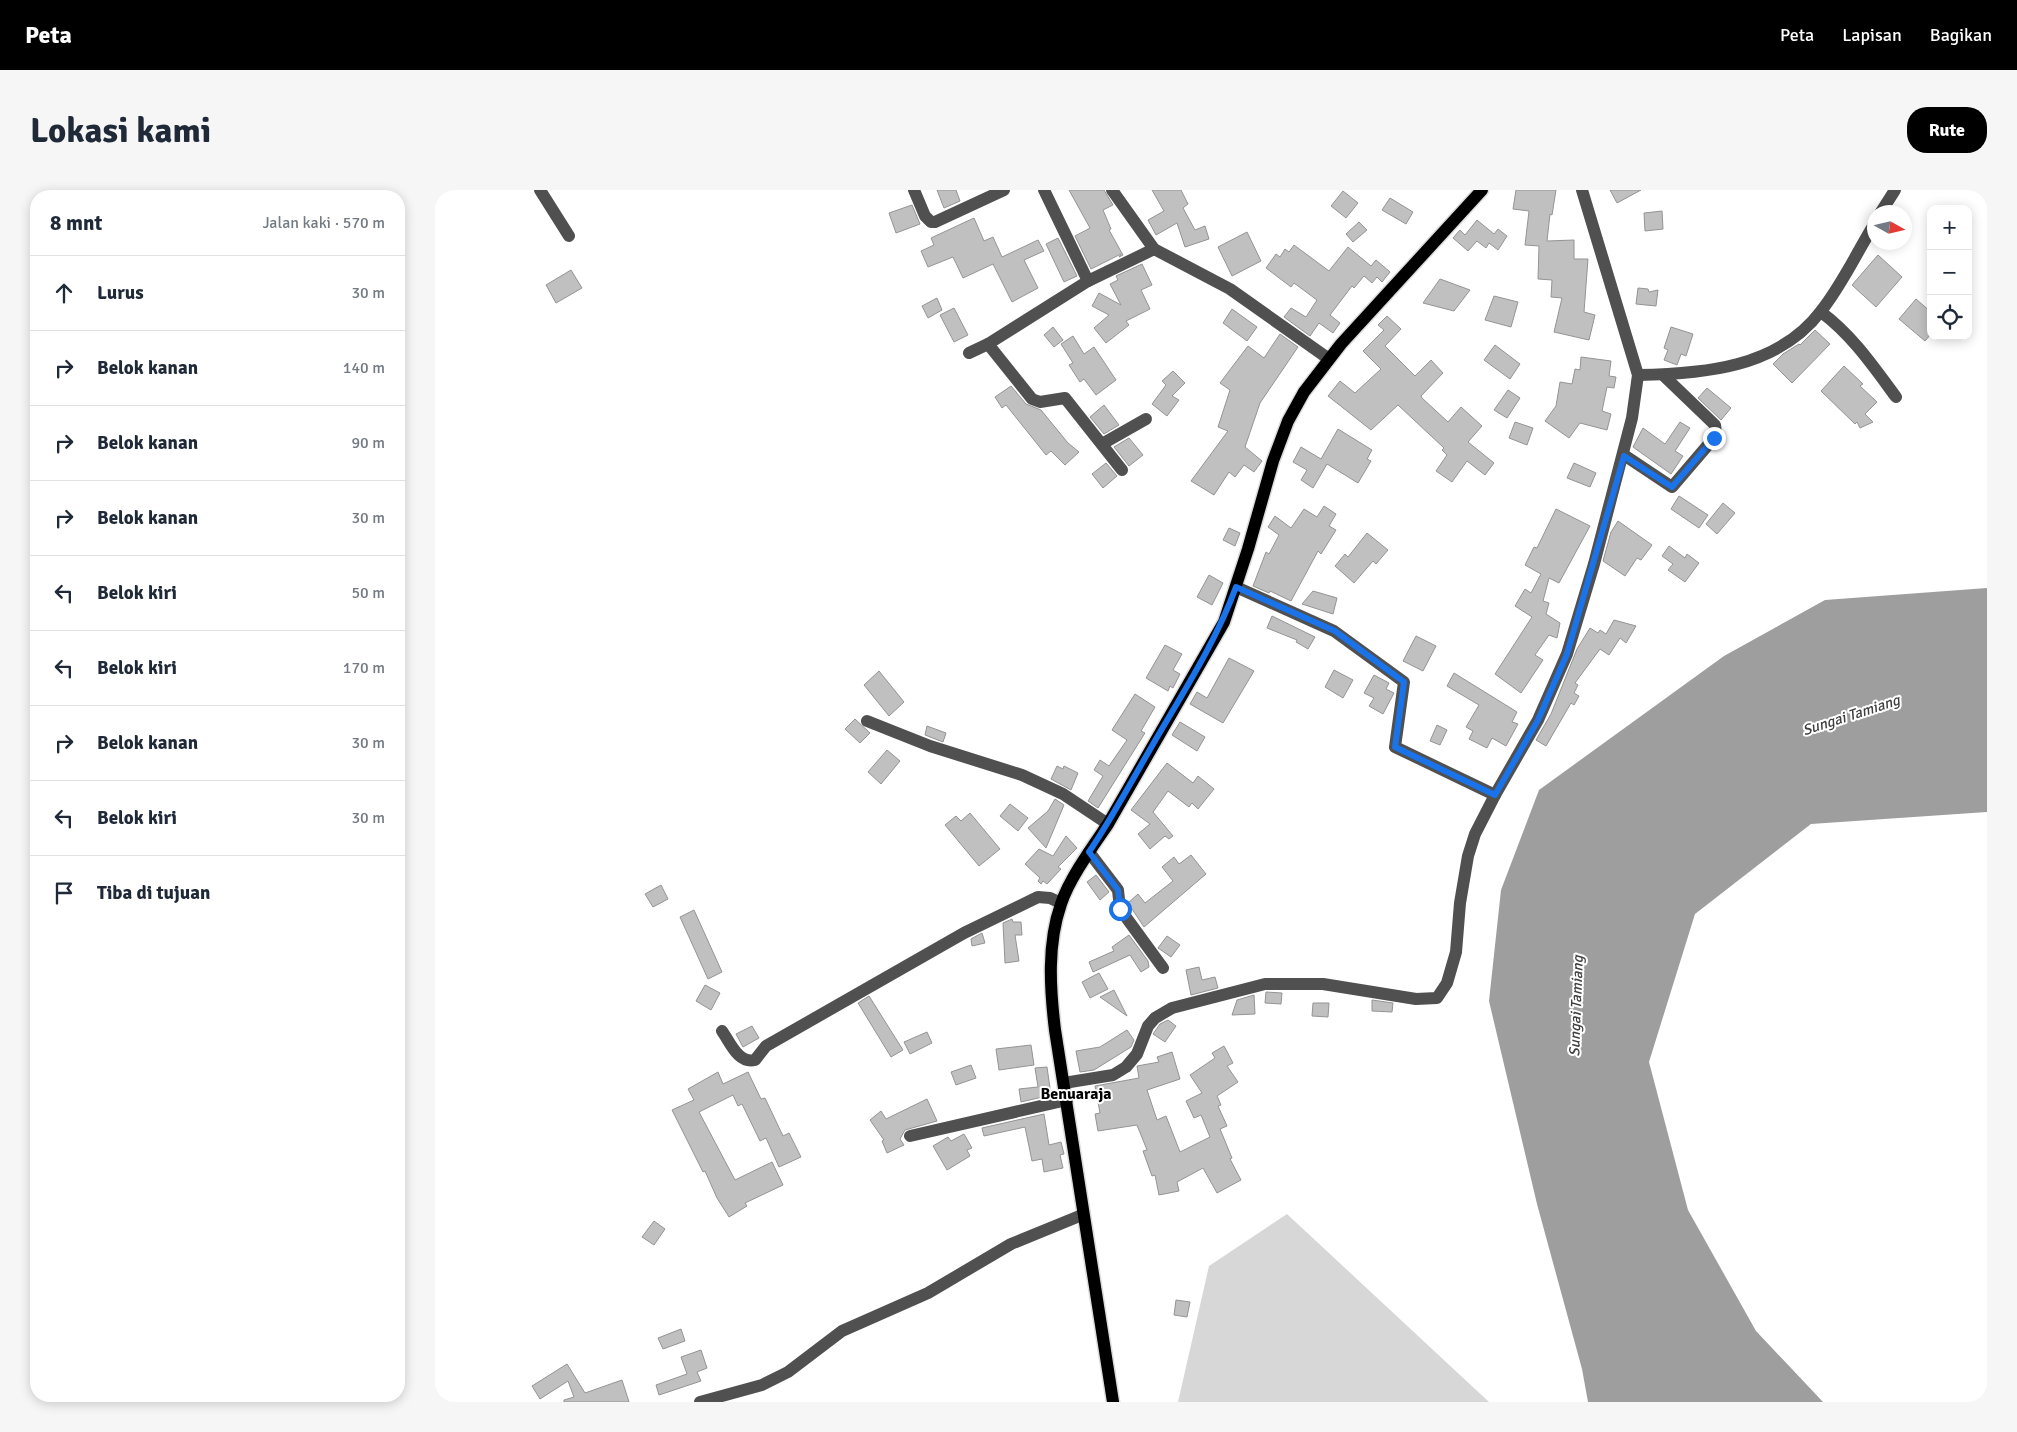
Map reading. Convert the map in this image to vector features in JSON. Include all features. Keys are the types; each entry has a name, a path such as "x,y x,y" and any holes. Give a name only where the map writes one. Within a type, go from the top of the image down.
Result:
{"main road":[{"path":"1113,1402 1082,1215 1067,1100 1055,1030 1050,981 1061,904 1089,852 1108,824 1223,622 1236,587 1273,461 1288,421 1304,392 1329,359 1482,190"}],"street":[{"path":"540,190 569,236"},
{"path":"914,190 925,216 931,222 935,222 1004,190"},
{"path":"1045,190 1088,281"},
{"path":"1112,190 1153,249 1230,289 1329,359"},
{"path":"1064,1083 1113,1074 1126,1067 1137,1054 1148,1026 1155,1018 1172,1008 1265,984 1323,984 1416,999 1437,998 1447,982 1456,952 1461,895 1468,856 1475,834 1538,720 1567,654 1624,456 1632,418 1638,375 1582,190"},
{"path":"1885,205 1895,190"},
{"path":"1638,375 1689,374 1763,357 1791,340 1821,312 1867,237"},
{"path":"969,353 988,344 1088,281 1153,249"},
{"path":"1821,312 1836,323 1862,350 1896,398"},
{"path":"988,344 1032,399 1040,402 1065,398 1122,470"},
{"path":"1624,456 1672,487 1714,438 1716,433 1715,425 1663,375"},
{"path":"1102,444 1146,419"},
{"path":"1236,587 1335,631 1404,682 1395,747 1495,795"},
{"path":"867,721 930,746 1022,775 1063,794 1108,824"},
{"path":"1089,852 1118,890 1120,909 1163,968"},
{"path":"722,1031 742,1058 748,1061 755,1060 766,1046 973,929 1038,897 1050,898 1061,904"},
{"path":"910,1136 1067,1100"},
{"path":"700,1402 762,1384 788,1372 842,1330 928,1293 1011,1244 1082,1215"}],"shaded area":[{"path":"1287,1214 1489,1402 1178,1402 1209,1266"}],"water":[{"name":"Sungai Tamiang","path":"1987,588 1987,812 1811,824 1695,914 1649,1062 1688,1210 1756,1331 1823,1402 1588,1402 1582,1369 1537,1204 1489,1001 1501,890 1539,790 1724,656 1825,600"}],"building":[{"path":"937,190 956,190 960,201 944,208"},
{"path":"1069,190 1104,190 1113,205 1103,210 1111,229 1109,230 1123,255 1119,257 1121,254 1091,269 1075,236 1090,228"},
{"path":"1152,190 1181,190 1188,204 1183,208 1195,230 1205,226 1209,239 1185,247 1177,223 1156,235 1148,220 1164,211"},
{"path":"1516,190 1556,190 1552,215 1550,214 1547,241 1574,240 1574,259 1588,259 1584,312 1595,315 1589,340 1554,332 1562,298 1551,297 1552,280 1538,279 1539,246 1525,245 1529,211 1513,209"},
{"path":"1610,190 1641,190 1617,203"},
{"path":"1343,191 1358,203 1346,218 1331,206"},
{"path":"1390,198 1413,212 1406,224 1382,210"},
{"path":"912,205 920,224 896,233 889,213"},
{"path":"1662,211 1663,229 1645,231 1644,213"},
{"path":"974,218 984,241 993,237 1002,257 1038,240 1044,251 1024,260 1038,288 1012,302 993,264 963,278 953,257 928,267 921,251 934,245 931,238"},
{"path":"1477,220 1494,234 1498,229 1507,236 1498,250 1489,243 1486,248 1477,241 1468,251 1453,238 1460,230 1465,235"},
{"path":"1359,222 1367,230 1353,242 1346,234"},
{"path":"1247,232 1261,261 1232,276 1218,247"},
{"path":"1058,238 1077,276 1064,282 1046,244"},
{"path":"1294,245 1329,271 1348,247 1371,266 1376,260 1390,272 1382,282 1377,277 1372,283 1364,276 1354,288 1352,286 1330,315 1340,323 1333,333 1319,323 1310,336 1284,317 1291,308 1306,317 1317,300 1294,283 1291,287 1266,268 1276,254 1280,257 1285,249 1289,252"},
{"path":"1878,255 1902,277 1876,307 1852,285"},
{"path":"1142,264 1152,285 1141,290 1150,309 1126,321 1129,325 1106,343 1094,328 1109,315 1092,306 1099,293 1121,305 1110,284 1118,280 1116,276"},
{"path":"571,270 582,288 556,303 546,285"},
{"path":"1440,279 1470,290 1454,311 1423,303"},
{"path":"1638,288 1648,289 1649,292 1658,290 1656,306 1636,304"},
{"path":"1494,296 1518,302 1511,327 1485,320"},
{"path":"937,298 942,310 928,318 922,306"},
{"path":"1916,299 1927,309 1927,339 1925,341 1899,319"},
{"path":"954,308 968,335 954,342 940,315"},
{"path":"1232,309 1257,327 1247,341 1223,323"},
{"path":"1387,316 1401,329 1385,346 1415,376 1431,360 1443,373 1421,396 1422,398 1448,422 1461,407 1482,426 1468,442 1494,463 1485,475 1467,461 1452,482 1436,471 1447,455 1442,450 1444,448 1398,405 1371,430 1328,396 1340,381 1355,393 1381,369 1363,351 1384,330 1378,325"},
{"path":"1053,327 1063,340 1054,347 1044,335"},
{"path":"1671,327 1693,334 1686,356 1681,354 1677,365 1664,360 1668,350 1664,348"},
{"path":"1815,330 1830,344 1792,383 1773,364 1783,354 1800,345"},
{"path":"1280,334 1298,347 1260,403 1245,447 1262,461 1254,472 1244,465 1235,477 1229,472 1214,495 1191,481 1228,431 1218,427 1230,390 1220,383 1248,346 1264,358"},
{"path":"1073,336 1084,354 1094,347 1116,380 1096,395 1084,379 1080,382 1069,365 1073,363 1061,344"},
{"path":"1495,345 1520,364 1510,379 1484,360"},
{"path":"1581,357 1611,361 1609,376 1616,377 1614,388 1607,387 1602,411 1611,414 1607,430 1580,423 1569,438 1545,421 1556,406 1560,382 1572,384 1575,369 1580,370"},
{"path":"1844,366 1863,384 1860,386 1877,402 1865,414 1873,422 1860,428 1857,422 1855,424 1821,391"},
{"path":"1173,371 1185,383 1172,396 1179,400 1167,416 1152,404 1166,385 1162,381"},
{"path":"1011,386 1026,404 1041,410 1068,443 1079,452 1065,465 1051,451 1046,455 1006,405 1002,408 995,397"},
{"path":"1707,388 1731,408 1721,420 1698,398"},
{"path":"1508,390 1520,398 1507,418 1494,410"},
{"path":"1104,405 1119,425 1104,434 1090,417"},
{"path":"1515,422 1533,428 1527,445 1509,438"},
{"path":"1680,422 1690,428 1675,451 1683,456 1671,474 1633,447 1643,428 1665,444"},
{"path":"1338,429 1372,450 1367,459 1371,461 1358,483 1327,464 1313,488 1301,480 1307,470 1293,462 1301,447 1321,459"},
{"path":"1129,438 1143,455 1129,466 1114,447"},
{"path":"1106,463 1117,476 1103,488 1092,474"},
{"path":"1574,463 1596,473 1590,487 1567,478"},
{"path":"1679,496 1708,515 1699,528 1671,509"},
{"path":"1723,503 1735,513 1717,534 1706,524"},
{"path":"1324,506 1336,514 1329,526 1336,530 1321,554 1318,551 1291,601 1270,591 1269,593 1253,586 1266,552 1269,554 1279,535 1268,527 1275,516 1291,528 1304,509 1317,517"},
{"path":"1556,509 1590,526 1559,583 1549,578 1543,601 1549,603 1546,614 1560,623 1557,638 1549,635 1535,655 1543,660 1521,693 1495,674 1532,617 1515,606 1525,589 1531,593 1541,574 1525,565 1534,547 1537,548"},
{"path":"1618,521 1652,545 1641,560 1637,558 1625,576 1603,561 1611,532"},
{"path":"1229,528 1240,533 1235,546 1223,540"},
{"path":"1367,533 1388,550 1376,564 1373,561 1354,583 1335,566 1345,554 1348,557"},
{"path":"1669,546 1685,558 1687,554 1699,563 1685,582 1668,570 1673,564 1662,556"},
{"path":"1209,575 1223,583 1212,605 1197,597"},
{"path":"1313,591 1337,598 1333,614 1302,604"},
{"path":"1272,616 1315,637 1308,649 1296,642 1297,640 1267,628"},
{"path":"1614,620 1636,626 1626,643 1620,638 1609,655 1600,649 1575,683 1578,685 1574,693 1579,696 1574,705 1571,703 1546,746 1536,740 1551,714 1577,649 1590,628 1598,633 1600,630 1606,634"},
{"path":"1416,636 1436,646 1423,671 1403,661"},
{"path":"1165,645 1182,654 1173,670 1180,674 1173,688 1170,686 1168,691 1146,678"},
{"path":"1229,658 1254,671 1223,723 1190,704 1197,692 1207,698"},
{"path":"1334,670 1353,680 1343,698 1325,687"},
{"path":"879,671 904,702 889,716 864,685"},
{"path":"1454,673 1517,712 1512,722 1518,724 1506,746 1492,738 1487,748 1469,739 1473,731 1466,727 1479,705 1447,686"},
{"path":"1374,675 1389,683 1386,689 1394,693 1383,714 1369,706 1374,698 1364,693"},
{"path":"1135,694 1155,707 1141,731 1145,733 1098,808 1088,801 1103,776 1094,770 1100,760 1109,766 1127,740 1112,730"},
{"path":"855,719 870,733 860,743 845,729"},
{"path":"1180,722 1205,737 1197,751 1172,735"},
{"path":"1437,725 1447,730 1440,745 1430,741"},
{"path":"927,726 946,733 943,742 925,735"},
{"path":"887,750 900,761 881,784 868,772"},
{"path":"1167,763 1193,783 1198,776 1214,789 1198,809 1192,803 1189,807 1168,791 1153,812 1173,836 1169,839 1165,836 1150,849 1138,834 1150,824 1131,810"},
{"path":"1057,766 1063,769 1064,766 1078,773 1071,790 1051,779"},
{"path":"1055,799 1064,805 1046,848 1028,828 1048,811"},
{"path":"1010,804 1028,818 1018,831 1000,816"},
{"path":"970,813 1000,849 979,866 945,825 956,816 961,821"},
{"path":"1066,836 1077,848 1058,867 1061,869 1047,884 1043,881 1041,884 1038,881 1040,878 1025,864 1039,849 1053,856"},
{"path":"1191,855 1206,874 1144,927 1128,903 1138,894 1145,903 1173,881 1162,867 1174,857 1179,864"},
{"path":"1096,875 1109,892 1100,900 1087,882"},
{"path":"661,885 668,899 653,907 645,894"},
{"path":"694,910 722,972 708,979 680,917"},
{"path":"1012,919 1013,922 1021,922 1022,935 1015,935 1019,961 1005,963 1003,923"},
{"path":"982,933 985,943 972,946 971,939"},
{"path":"1129,935 1148,961 1149,967 1141,972 1130,955 1093,972 1089,962 1114,951 1112,947"},
{"path":"1167,936 1180,945 1171,957 1158,948"},
{"path":"1199,967 1202,980 1215,977 1218,988 1191,995 1186,970"},
{"path":"1099,973 1108,989 1090,998 1082,982"},
{"path":"705,985 720,993 711,1010 696,1001"},
{"path":"1114,990 1127,1016 1100,997"},
{"path":"1266,992 1282,993 1281,1004 1265,1003"},
{"path":"1254,995 1255,1014 1232,1015 1237,1000"},
{"path":"869,996 903,1050 891,1057 858,1003"},
{"path":"1372,1000 1393,1003 1392,1012 1372,1011"},
{"path":"1313,1003 1329,1003 1328,1017 1312,1016"},
{"path":"1168,1020 1176,1026 1165,1042 1153,1034 1160,1024"},
{"path":"752,1026 759,1038 743,1047 736,1034"},
{"path":"1127,1030 1134,1040 1131,1047 1094,1070 1080,1072 1076,1051 1100,1047"},
{"path":"927,1032 932,1043 910,1054 904,1042"},
{"path":"1031,1045 1034,1065 999,1070 996,1049"},
{"path":"1224,1046 1233,1063 1227,1066 1238,1082 1217,1096 1221,1105 1218,1106 1227,1126 1220,1129 1232,1158 1230,1159 1241,1180 1217,1193 1203,1168 1177,1182 1179,1191 1159,1195 1155,1175 1152,1176 1143,1151 1147,1150 1137,1125 1098,1131 1095,1114 1100,1113 1095,1086 1139,1078 1137,1066 1159,1062 1157,1057 1172,1052 1180,1079 1147,1090 1157,1120 1166,1116 1180,1152 1210,1137 1201,1115 1194,1118 1186,1101 1202,1093 1190,1075 1215,1058 1212,1053"},
{"path":"971,1065 976,1078 956,1085 951,1072"},
{"path":"1047,1067 1051,1095 1021,1102 1019,1089 1038,1087 1035,1068"},
{"path":"718,1072 723,1084 748,1072 761,1099 765,1098 783,1136 789,1133 801,1157 779,1167 766,1138 760,1141 742,1104 738,1106 733,1095 699,1112 735,1180 772,1162 783,1185 745,1203 747,1206 729,1217 717,1198 705,1171 703,1172 672,1110 694,1100 688,1089"},
{"path":"927,1099 937,1121 905,1130 900,1139 904,1145 887,1153 882,1141 884,1140 870,1120 881,1111 886,1119"},
{"path":"1044,1114 1049,1145 1061,1142 1064,1154 1060,1155 1063,1168 1044,1172 1042,1159 1032,1161 1025,1127 984,1136 982,1128"},
{"path":"964,1134 972,1148 967,1150 970,1156 947,1170 933,1146 948,1137 951,1141"},
{"path":"654,1221 665,1229 654,1245 642,1237"},
{"path":"1176,1300 1190,1302 1187,1317 1174,1315"},
{"path":"681,1329 685,1341 663,1349 658,1338"},
{"path":"701,1350 707,1368 697,1372 701,1381 659,1395 656,1385 687,1374 681,1357"},
{"path":"567,1364 585,1393 622,1380 629,1402 564,1402 564,1400 574,1397 568,1381 540,1399 532,1386"}],"district":[{"name":"Benuaraja","path":"1076,1094"}],"route":[{"path":"1120,909 1118,890 1089,852 1108,824 1204,658 1223,622 1236,587 1335,631 1404,682 1395,747 1495,795 1538,720 1567,654 1624,456 1672,487 1714,438"}]}
